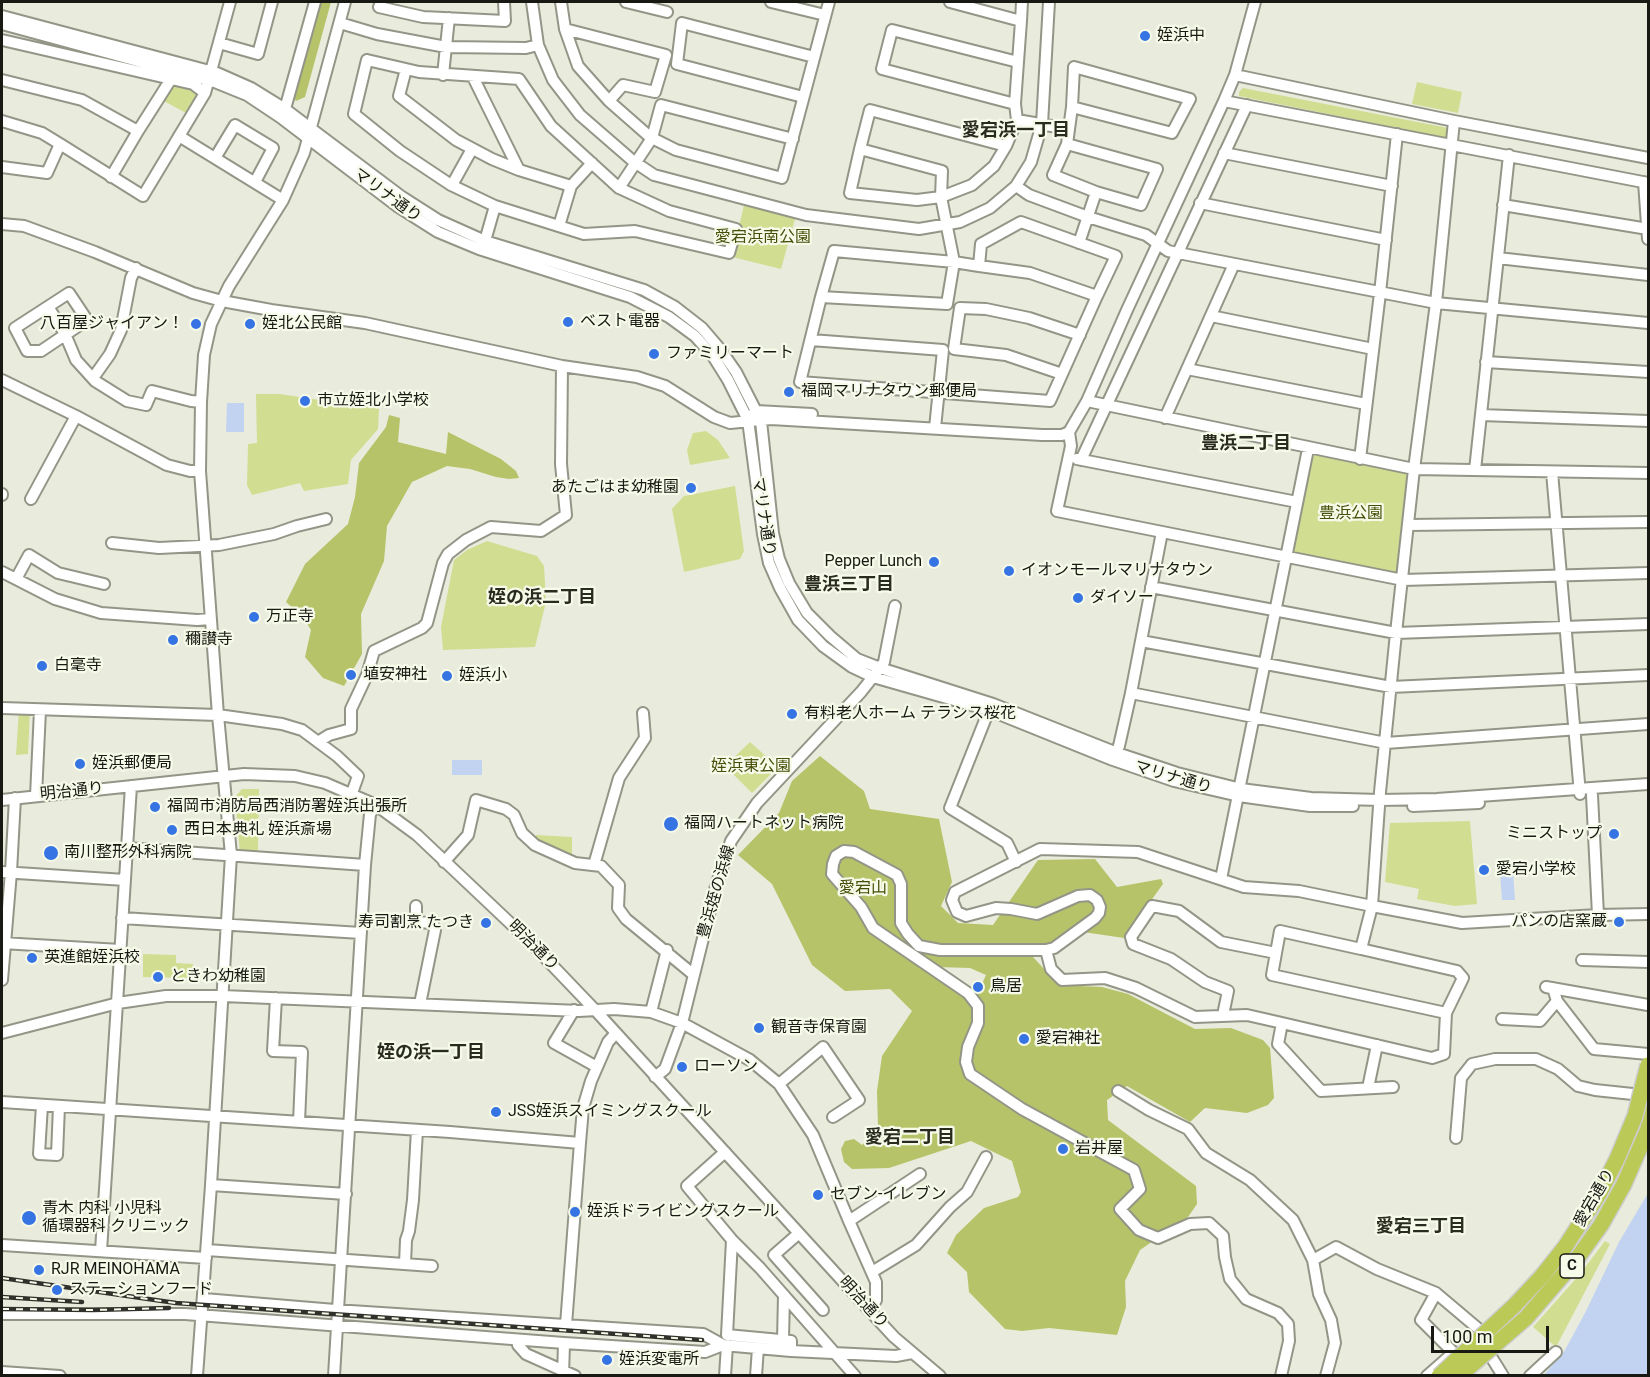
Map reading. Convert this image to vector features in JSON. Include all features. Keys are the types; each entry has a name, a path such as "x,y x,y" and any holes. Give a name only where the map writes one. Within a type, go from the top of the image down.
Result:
{"highway":[{"name":"C","path":"1439,1376 1515,1305 1542,1276 1572,1237 1599,1194 1617,1159 1635,1116 1648,1065"},
{"path":"1616,1198 1645,1099"},
{"name":"C","path":"1459,1376 1526,1317 1576,1260 1624,1184 1648,1129"}],"street":[{"path":"2,121 42,133 143,196 206,93 230,2"},
{"path":"219,43 258,54 272,2"},
{"path":"285,109 315,2"},
{"path":"197,1376 204,1299 231,855 200,471 201,402 207,338 211,324 230,286 283,200 311,135 345,2"},
{"path":"381,2 380,7 423,17 505,21 504,2"},
{"path":"532,2 538,45 554,80 580,115 635,162 654,175 806,215 919,229 960,222 990,207 1016,186 1031,162 1042,124 1049,2"},
{"path":"561,2 565,29 578,66 609,101 652,138 676,150 782,178 829,2"},
{"path":"626,2 667,12"},
{"path":"771,2 825,15"},
{"path":"950,2 1021,21"},
{"path":"1006,146 870,110 850,193 917,200 941,197 972,185 994,166 1006,146 1017,120 1015,104 1022,2"},
{"path":"935,425 1042,435 1062,435 1069,432 1087,401 1229,76 1250,2"},
{"path":"2,224 24,226 136,268 193,293 222,301 365,323 562,366 637,377 665,386 730,423 758,416 1059,431 1065,428 1080,401 1224,100 1235,75 1255,2"},
{"path":"443,75 448,18"},
{"name":"マリナ通り","path":"3,21 211,75 251,88 285,109 311,135"},
{"path":"340,23 377,34 446,47 526,48 538,45"},
{"path":"804,97 677,64 682,23 814,57"},
{"path":"565,29 666,55 655,92 623,85 609,101"},
{"path":"1015,104 882,69 892,30 1018,62"},
{"path":"2,40 193,84 206,93"},
{"path":"367,60 406,69 443,75 519,79 551,126 619,188 669,211 736,229 729,253 635,231 584,234 495,206 452,185 400,151 354,114 367,60"},
{"path":"1067,144 1157,169 1141,205 1096,192 1053,175 1067,144 1074,68 1190,99 1172,133 1072,107"},
{"path":"406,69 399,96 456,140 519,170 571,186"},
{"name":"マリナ通り","path":"211,75 311,135 402,197 482,245 630,297 669,316 695,336 728,380 748,420 763,534 769,562 798,620 823,646 852,667 993,704 1115,757"},
{"path":"1235,75 1454,121 1648,158"},
{"path":"473,77 519,170"},
{"path":"111,177 171,79"},
{"path":"2,80 82,100 138,131"},
{"path":"1224,100 1646,182 1648,234 1503,205"},
{"path":"619,188 652,138 661,105 793,138"},
{"path":"1082,459 1246,105"},
{"path":"1017,120 1069,129"},
{"path":"1361,949 1372,906 1379,803 1396,633 1436,303 1454,121"},
{"path":"215,158 235,125 273,148 255,182"},
{"path":"1360,459 1397,134"},
{"path":"179,136 283,200"},
{"path":"2,167 47,173 60,144"},
{"path":"452,185 472,149"},
{"path":"821,297 947,304 954,262 941,197 942,171 860,149"},
{"path":"1224,153 1392,186"},
{"path":"1474,470 1509,155"},
{"path":"559,226 571,186 592,163"},
{"path":"1016,186 1029,195 1088,218 1146,235 1168,251 1177,253 1436,303 1648,323"},
{"path":"1079,243 1096,192"},
{"path":"1200,203 1386,240"},
{"path":"482,245 495,206"},
{"path":"979,266 981,244 1021,222 1116,256 1050,401 800,382 834,251 954,262 979,266 1029,273 1097,296"},
{"name":"マリナ通り","path":"482,245 644,290 675,307 702,328 736,372 758,416 773,532 779,559 789,584 807,613 856,659 877,673 989,710 1115,757 1240,792 1310,806 1379,803 1436,806 1648,784"},
{"path":"1498,258 1648,275"},
{"path":"1165,418 1234,264"},
{"path":"93,378 110,354 121,330 131,278 136,268"},
{"path":"69,293 87,320 41,351 27,351 15,328 49,308 69,293"},
{"path":"49,308 65,334 76,360 93,378 127,401 146,405 152,392 201,402"},
{"path":"1062,374 1006,355 954,348 960,308 986,309 1029,318 1080,335"},
{"path":"1210,316 1373,349"},
{"path":"811,340 943,350 935,425"},
{"path":"1486,362 1648,372"},
{"path":"318,742 329,735 351,729 351,709 367,675 374,651 422,628 427,623 443,563 448,554 466,540 491,527 541,531 566,515 561,464 562,366"},
{"path":"1186,369 1366,404"},
{"path":"2,380 76,416 167,465 200,471"},
{"path":"1087,401 1414,470 1648,473"},
{"path":"1481,415 1648,421"},
{"path":"31,499 76,416"},
{"path":"1069,432 1071,446 1057,511 1403,580 1648,573"},
{"path":"1221,879 1308,449"},
{"path":"1069,457 1297,502"},
{"path":"1552,472 1580,792"},
{"path":"112,543 159,548 206,546 274,534 326,519"},
{"path":"1409,525 1648,522"},
{"path":"1115,757 1131,693 1162,532"},
{"path":"16,579 29,555 58,573 104,584"},
{"path":"2,572 55,599 101,613 211,619"},
{"path":"1151,586 1396,633 1648,624"},
{"path":"877,673 884,662 895,606"},
{"path":"1141,641 1391,687 1648,675"},
{"name":"豊浜姪の浜線","path":"656,1077 665,1069 682,1023 716,886 731,841 757,803 877,673"},
{"path":"1131,693 1386,743 1648,724"},
{"path":"2,708 218,715 282,724 302,730 337,756 358,776 352,793"},
{"path":"36,796 40,710"},
{"path":"989,710 950,808 1007,843 1016,862"},
{"path":"594,865 619,778 645,738 643,713"},
{"name":"明治通り","path":"2,800 244,774 295,776 325,783 376,805 417,836 528,940 596,1011 870,1311 912,1353 939,1375"},
{"path":"101,1251 131,786"},
{"name":"マリナ通り","path":"1580,792 1592,795 1648,791"},
{"path":"1592,795 1598,915"},
{"path":"2,980 6,872 15,798"},
{"path":"444,862 468,835 476,800 506,809 514,815 522,833 535,845 575,863 601,866 619,885 618,908 626,919 667,950 694,975"},
{"path":"334,1376 365,865 370,814 376,805"},
{"path":"127,848 365,865"},
{"path":"1281,1376 1289,1341 1288,1324 1278,1313 1246,1299 1230,1279 1223,1236 1209,1223 1190,1224 1158,1238 1138,1230 1120,1209 1140,1189 1134,1170 1047,1124 970,1074 966,1062 968,1047 978,1023 978,1006 968,993 873,928 861,907 832,874 836,856 844,851 854,852 897,875 901,884 901,922 919,946 940,950 1046,950 1054,948 1095,918 1100,907 1090,895 1078,896 1036,914 996,908 966,916 957,912 952,900 955,892 1040,849 1138,852 1245,887 1299,891 1462,923 1648,914"},
{"path":"6,872 124,880"},
{"path":"416,906 416,922 433,923 435,930 420,1004"},
{"path":"1223,1015 1228,991 1205,982 1171,959 1134,944 1131,937 1152,906 1179,911 1221,942 1276,953"},
{"path":"122,918 361,933"},
{"path":"1046,950 1051,969 1062,980 1105,978 1136,988 1195,1017 1247,1015 1431,1058 1444,1054 1446,1013 1463,978 1457,971 1280,931 1272,975 1446,1013"},
{"path":"3,943 120,950"},
{"path":"651,1012 667,950"},
{"path":"1582,960 1648,962"},
{"path":"1648,1005 1549,988 1594,1049 1648,1054"},
{"path":"2,1033 118,1003 166,996 223,996 651,1012 682,1023 750,1060 779,1084 813,1135 872,1272 877,1294 870,1311"},
{"path":"276,998 273,1051 302,1052 299,1122"},
{"path":"1502,1019 1540,1021 1557,1001"},
{"path":"574,1010 554,1043 597,1067"},
{"path":"1282,1023 1278,1044 1321,1090 1393,1087"},
{"path":"566,1325 582,1108 608,1042 616,1033"},
{"path":"1368,1088 1377,1045"},
{"path":"779,1084 823,1047 859,1100 833,1118"},
{"path":"1456,1138 1461,1078 1472,1064 1495,1059 1536,1059 1558,1069 1578,1086 1645,1099"},
{"name":"愛宕通り","path":"1427,1376 1508,1309 1535,1282 1581,1224 1602,1190 1645,1099 1648,1071"},
{"path":"1118,1091 1149,1110 1188,1129 1206,1153 1250,1180 1293,1220 1313,1260 1319,1294 1331,1320 1335,1343 1326,1376"},
{"path":"2,1102 580,1143"},
{"path":"42,1105 39,1154 57,1155 58,1106"},
{"name":"愛宕通り","path":"1464,1376 1490,1355 1549,1296 1601,1234 1648,1129"},
{"path":"405,1264 406,1240 413,1200 417,1130"},
{"path":"725,1152 687,1186 732,1240 855,1376"},
{"path":"872,1272 916,1245 950,1207 967,1192 986,1157"},
{"path":"849,1221 920,1174"},
{"path":"211,1185 345,1194"},
{"path":"798,1234 774,1255 823,1310"},
{"path":"732,1240 727,1335 791,1341 791,1351"},
{"path":"2,1245 101,1251 340,1259 432,1266"},
{"path":"1313,1260 1336,1247 1377,1269 1436,1293 1481,1331"},
{"path":"1436,1293 1421,1320 1454,1353"},
{"path":"783,1340 784,1295"},
{"path":"204,1299 703,1334 725,1345 791,1351 896,1356 912,1353"},
{"path":"2,1314 202,1315 517,1340 705,1352 725,1345"},
{"path":"517,1340 518,1345 526,1354 575,1376"},
{"path":"563,1372 564,1343"},
{"path":"725,1345 725,1376"},
{"path":"756,1376 758,1348"},
{"path":"1530,1376 1556,1352"},
{"path":"1490,1355 1503,1376"},
{"path":"2,1372 60,1376"}],"green space":[{"path":"318,2 331,2 305,97 296,101 293,97"},
{"path":"173,82 195,87 198,92 186,113 162,100"},
{"path":"1417,82 1462,92 1458,113 1412,104"},
{"path":"1243,88 1443,127 1447,128 1449,135 1447,138 1239,96"},
{"name":"愛宕浜南公園","path":"744,205 795,219 781,269 732,257"},
{"path":"256,394 280,394 379,409 378,429 351,460 348,484 304,491 300,483 252,495 247,485 248,444 257,443"},
{"path":"389,415 400,418 398,442 446,454 448,432 501,459 516,471 519,478 496,477 470,469 447,466 412,482 387,526 384,561 361,614 362,654 344,686 323,678 305,657 311,630 303,617 286,602 305,564 348,524 355,497 359,463 386,427"},
{"path":"706,431 718,440 730,458 690,465 687,450 693,433"},
{"name":"豊浜公園","path":"1314,455 1406,473 1409,477 1399,574 1292,556 1310,457"},
{"path":"735,486 744,551 740,559 684,572 672,509 684,496"},
{"path":"487,541 537,556 544,566 546,602 535,647 443,650 441,627 454,560 467,550"},
{"path":"19,709 30,709 28,754 16,755"},
{"name":"姪浜東公園","path":"750,742 778,767 752,793 725,766"},
{"name":"愛宕山","path":"820,756 864,791 870,809 939,819 952,882 941,906 958,923 993,925 1038,860 1095,859 1117,887 1161,879 1163,884 1124,938 1083,932 1033,957 1059,985 1102,987 1128,994 1195,1029 1231,1028 1263,1040 1270,1048 1274,1098 1268,1105 1247,1113 1205,1108 1190,1122 1127,1086 1107,1100 1108,1120 1196,1186 1197,1204 1188,1217 1140,1250 1125,1281 1126,1307 1117,1335 1049,1328 1022,1331 1005,1329 969,1292 967,1272 947,1253 956,1235 984,1208 1018,1197 1021,1192 1012,1161 971,1141 889,1168 852,1169 844,1162 841,1149 845,1141 854,1139 862,1145 878,1127 877,1091 882,1056 912,1011 890,989 845,991 812,965 772,884 738,855 779,813 792,781","holes":["936,967 970,968 986,975 977,995"]},
{"path":"242,789 259,789 258,853 240,853 235,797"},
{"path":"1470,821 1477,904 1455,906 1417,899 1419,889 1385,882 1390,823"},
{"path":"536,835 572,837 572,858 536,843"},
{"path":"143,954 176,955 176,963 193,964 192,978 143,977"},
{"path":"1605,1241 1610,1244 1556,1347 1533,1327 1580,1274"}],"water":[{"path":"227,403 244,403 244,432 226,432"},
{"path":"452,760 482,760 482,775 452,775"},
{"path":"1513,872 1515,900 1502,900 1500,873"},
{"path":"1648,1193 1648,1375 1544,1375 1565,1350 1619,1242"}],"railway":[{"path":"2,1278 176,1303 702,1340"},
{"path":"2,1297 82,1302"},
{"path":"2,1309 169,1308"}],"place":[{"name":"姪浜中","path":"1145,36"},
{"name":"ベスト電器","path":"568,322"},
{"name":"八百屋ジャイアン！","path":"196,324"},
{"name":"姪北公民館","path":"250,324"},
{"name":"ファミリーマート","path":"654,354"},
{"name":"福岡マリナタウン郵便局","path":"789,392"},
{"name":"市立姪北小学校","path":"305,401"},
{"name":"あたごはま幼稚園","path":"691,488"},
{"name":"Pepper Lunch","path":"934,562"},
{"name":"イオンモールマリナタウン","path":"1009,571"},
{"name":"ダイソー","path":"1078,598"},
{"name":"万正寺","path":"254,617"},
{"name":"穪讃寺","path":"173,640"},
{"name":"白毫寺","path":"42,666"},
{"name":"埴安神社","path":"351,675"},
{"name":"姪浜小","path":"447,676"},
{"name":"有料老人ホーム テラシス桜花","path":"792,714"},
{"name":"姪浜郵便局","path":"80,764"},
{"name":"福岡市消防局西消防署姪浜出張所","path":"155,807"},
{"name":"福岡ハートネット病院","path":"671,824"},
{"name":"西日本典礼 姪浜斎場","path":"172,830"},
{"name":"ミニストップ","path":"1614,834"},
{"name":"南川整形外科病院","path":"51,853"},
{"name":"愛宕小学校","path":"1484,870"},
{"name":"パンの店窯蔵","path":"1619,922"},
{"name":"寿司割烹 たつき","path":"486,923"},
{"name":"英進館姪浜校","path":"32,958"},
{"name":"ときわ幼稚園","path":"158,977"},
{"name":"鳥居","path":"978,987"},
{"name":"観音寺保育園","path":"759,1028"},
{"name":"愛宕神社","path":"1024,1039"},
{"name":"ローソン","path":"682,1067"},
{"name":"JSS姪浜スイミングスクール","path":"496,1112"},
{"name":"岩井屋","path":"1063,1149"},
{"name":"セブン-イレブン","path":"818,1195"},
{"name":"姪浜ドライビングスクール","path":"575,1212"},
{"name":"青木 内科 小児科 循環器科 クリニック","path":"29,1218"},
{"name":"RJR MEINOHAMA","path":"39,1270"},
{"name":"ステーションフード","path":"57,1290"},
{"name":"姪浜変電所","path":"607,1360"}],"district":[{"name":"愛宕浜一丁目","path":"1016,131"},
{"name":"豊浜二丁目","path":"1246,444"},
{"name":"豊浜三丁目","path":"849,585"},
{"name":"姪の浜二丁目","path":"542,598"},
{"name":"姪の浜一丁目","path":"431,1053"},
{"name":"愛宕二丁目","path":"910,1138"},
{"name":"愛宕三丁目","path":"1421,1227"}]}
